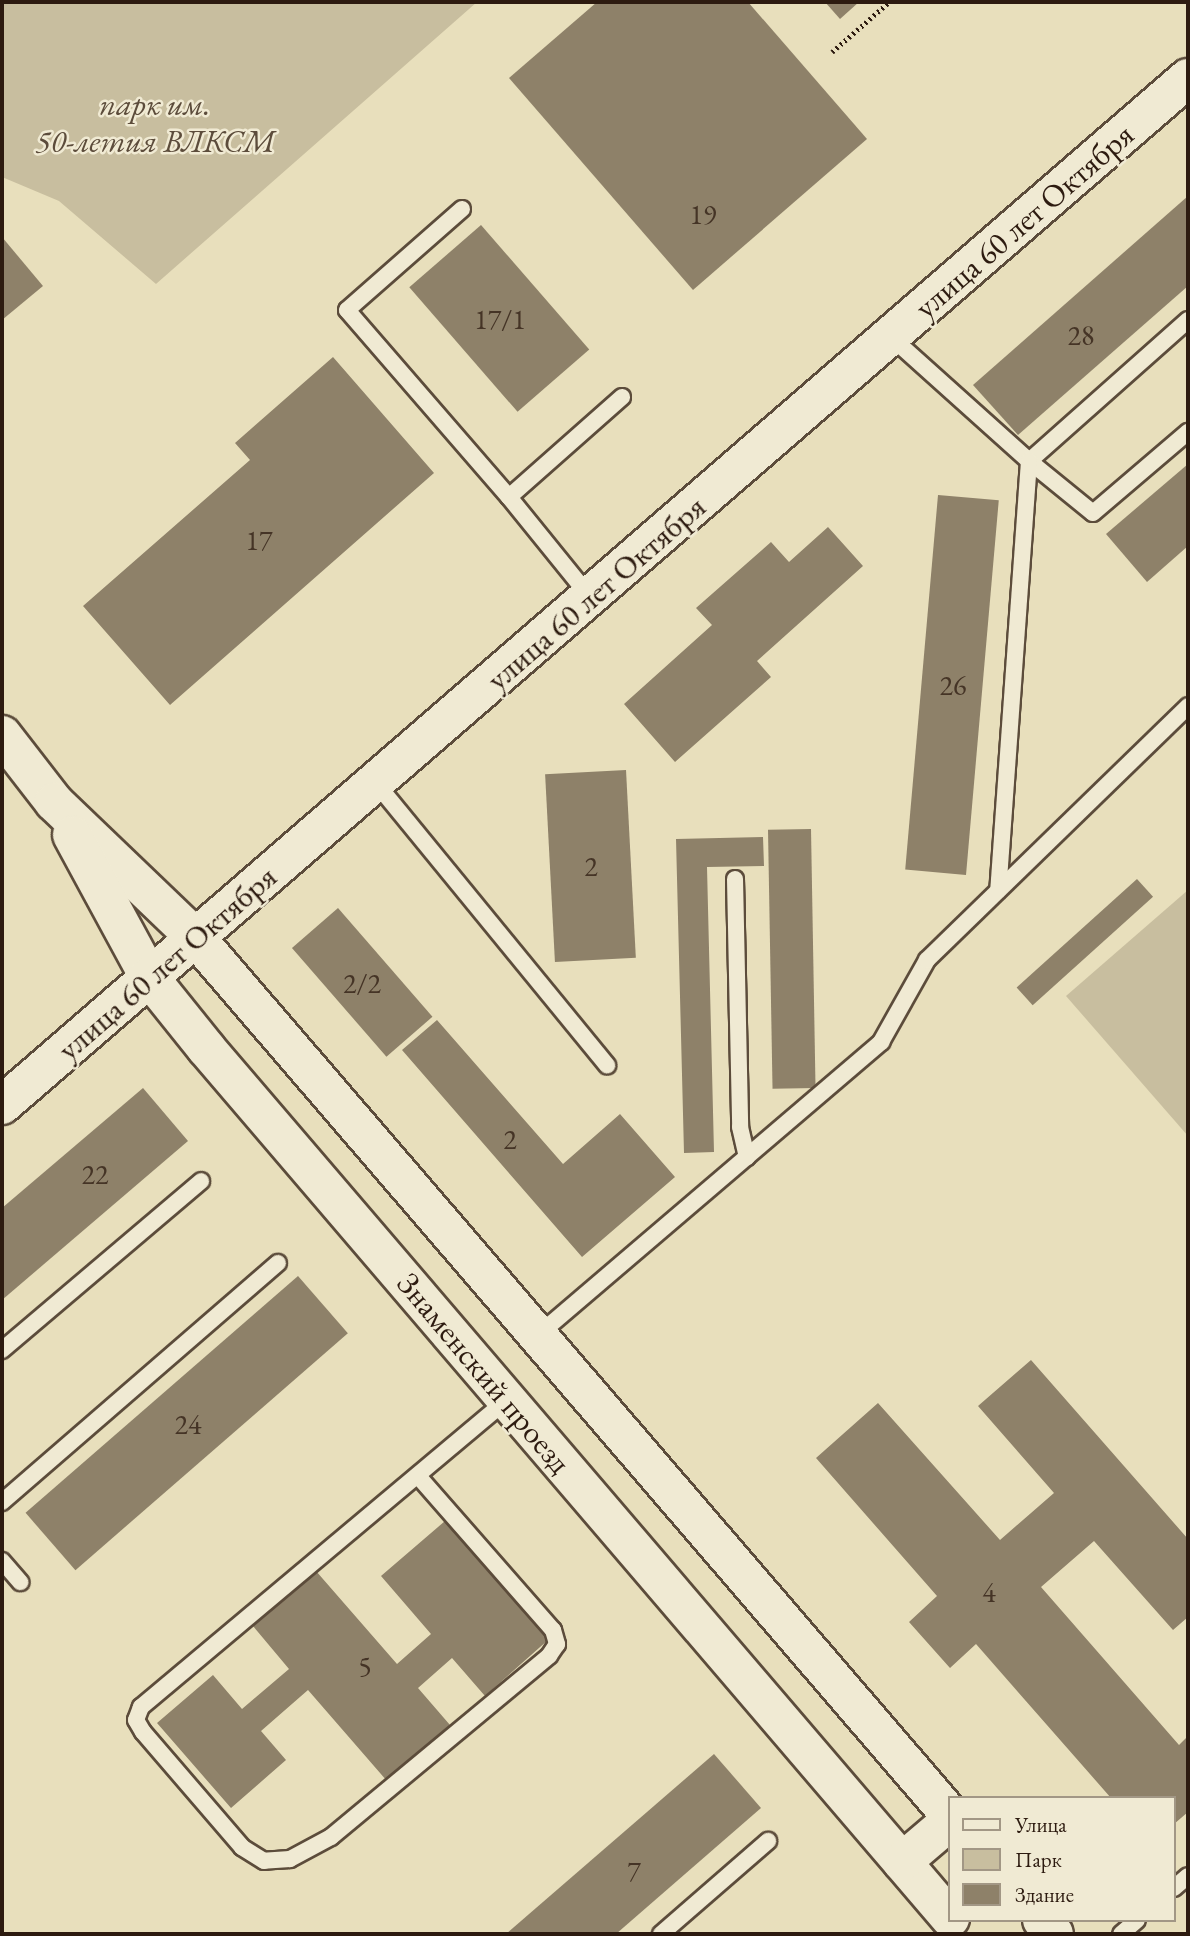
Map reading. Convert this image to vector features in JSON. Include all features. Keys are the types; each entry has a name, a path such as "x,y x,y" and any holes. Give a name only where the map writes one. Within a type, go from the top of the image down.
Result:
{"main road":[{"name":"улица 60 лет Октября","path":"2,1105 1188,78"},
{"name":"Знаменский проезд","path":"2,735 54,802 196,938 948,1816"},
{"name":"Знаменский проезд","path":"54,802 149,977 948,1916"},
{"path":"902,1862 948,1820"}],"lane":[{"path":"462,209 347,310 509,497 590,598"},
{"path":"998,890 1029,461 1188,320"},
{"path":"891,337 1029,461 1093,513 1188,432"},
{"path":"509,497 622,397"},
{"path":"537,1336 881,1042 927,960 1188,706"},
{"path":"376,783 607,1065"},
{"path":"735,879 740,1127 747,1157"},
{"path":"2,1350 201,1181"},
{"path":"2,1502 278,1264"},
{"path":"418,1476 552,1630 557,1644 549,1656 331,1837 290,1859 264,1861 242,1847 143,1732 136,1720 141,1707 507,1400"},
{"path":"2,1561 20,1582"},
{"path":"661,1934 768,1841"},
{"path":"1121,1934 1135,1922"}],"path":[{"path":"832,52 889,2"}],"green space":[{"name":"парк им. 50-летия ВЛКСМ","path":"2,2 477,2 156,284 59,201 2,177"},
{"path":"1188,890 1188,1136 1066,996"}],"building":[{"path":"597,2 748,2 867,139 693,290 509,78"},
{"path":"825,2 859,2 840,19"},
{"path":"1188,196 1188,286 1018,435 973,385"},
{"path":"481,225 589,350 518,412 409,287"},
{"path":"2,237 43,286 2,320"},
{"path":"333,357 434,473 170,705 83,606 250,460 235,443"},
{"path":"1188,464 1188,546 1147,582 1106,534"},
{"path":"938,495 999,500 966,875 905,870"},
{"path":"828,527 863,566 757,661 771,677 675,762 624,704 712,625 696,608 771,542 789,562"},
{"path":"626,770 636,958 555,962 545,774"},
{"path":"811,829 816,1088 773,1089 768,830"},
{"path":"763,837 764,866 707,867 714,1152 684,1153 676,839"},
{"path":"1137,879 1153,897 1033,1005 1017,987"},
{"path":"338,908 432,1017 386,1057 292,948"},
{"path":"437,1020 563,1164 620,1114 675,1177 582,1257 402,1050"},
{"path":"143,1088 188,1141 2,1300 2,1208"},
{"path":"298,1276 348,1333 75,1570 26,1513"},
{"path":"1031,1360 1188,1539 1188,1617 1173,1630 1094,1541 1041,1587 1179,1745 1188,1736 1188,1812 1176,1822 1176,1796 1109,1796 976,1644 950,1668 909,1622 937,1596 816,1458 878,1403 1000,1540 1054,1493 978,1406"},
{"path":"445,1521 548,1640 485,1696 452,1658 418,1688 450,1725 387,1781 308,1690 261,1731 286,1760 231,1808 157,1723 213,1675 242,1709 289,1669 253,1626 316,1571 397,1664 431,1634 381,1576"},
{"path":"714,1754 761,1808 616,1934 506,1934"}]}
